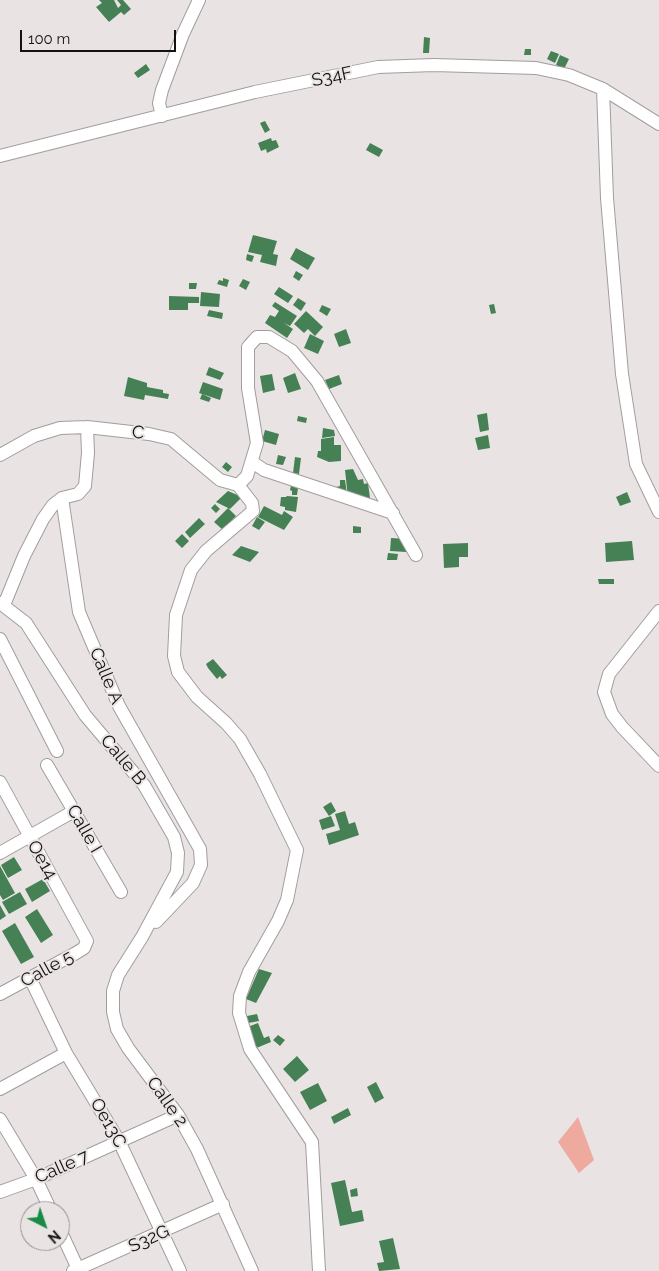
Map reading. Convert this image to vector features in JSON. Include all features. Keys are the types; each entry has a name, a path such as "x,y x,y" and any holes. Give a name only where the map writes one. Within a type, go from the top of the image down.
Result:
{"street":[{"path":"162,116 160,97 183,34 198,0"},
{"name":"S34F","path":"0,156 256,92 378,67 434,65 536,68 569,75 603,89 659,124"},
{"path":"603,89 607,198 622,374 636,464 659,512"},
{"path":"319,1271 312,1142 250,1049 239,1013 240,996 246,978 278,921 287,900 297,850 260,774 240,740 226,723 197,697 178,672 174,656 176,614 191,570 206,551 253,511 252,503 238,485 247,476 257,443 248,388 247,352 253,339 263,336 279,342 292,351 317,381 416,555"},
{"path":"2,604 24,556 53,504 62,498 78,494 84,486 88,453 87,427"},
{"name":"C","path":"0,454 48,431 60,428 87,427 150,434 171,439 220,480 238,485"},
{"path":"252,462 264,470 393,513"},
{"name":"Calle A","path":"62,498 79,612 119,706 196,838 201,855 201,865 193,883 142,937"},
{"name":"Calle B","path":"2,604 26,623 86,715 144,785 174,837 178,853 177,872 142,937"},
{"path":"659,611 609,674 604,692 612,714 659,766"},
{"path":"0,639 57,751"},
{"name":"Calle I","path":"47,765 121,892"},
{"name":"Oe14","path":"0,782 28,837 87,937"},
{"path":"0,853 74,811"},
{"name":"Calle 5","path":"0,994 81,950 87,944 87,937"},
{"name":"Calle 2","path":"142,937 118,975 113,990 113,1012 117,1029 128,1048 178,1115 223,1204 252,1271"},
{"name":"Oe13C","path":"30,978 66,1053 120,1141 180,1271"},
{"path":"0,1089 66,1053"},
{"name":"Calle 7","path":"0,1192 36,1179 178,1115"},
{"path":"0,1119 36,1179 46,1201"},
{"name":"S32G","path":"77,1270 223,1204"},
{"path":"69,1251 77,1270"}],"shaded area":[{"path":"578,1117 594,1160 579,1173 558,1142"}],"building":[{"path":"99,0 114,0 118,8 121,5 117,0 123,0 131,9 124,15 121,12 109,22 96,7 102,3"},
{"path":"424,37 430,38 429,53 423,53"},
{"path":"525,49 531,49 531,55 524,55"},
{"path":"551,51 559,54 555,63 547,59"},
{"path":"560,55 569,59 564,69 556,65"},
{"path":"146,64 150,70 138,78 134,73"},
{"path":"265,121 270,130 265,133 260,123"},
{"path":"271,138 272,141 276,140 279,147 267,153 266,149 261,151 258,143"},
{"path":"370,143 383,150 379,157 366,150"},
{"path":"253,235 277,241 273,254 278,255 276,266 260,262 262,255 248,252"},
{"path":"296,248 315,258 308,270 290,259"},
{"path":"247,254 254,256 252,262 246,260"},
{"path":"296,271 303,275 299,281 293,277"},
{"path":"223,278 229,280 227,287 217,284 219,280 223,281"},
{"path":"243,279 250,282 246,290 239,286"},
{"path":"189,283 197,283 196,289 189,289"},
{"path":"279,287 293,296 288,303 274,294"},
{"path":"201,292 220,294 219,307 200,306"},
{"path":"169,296 199,297 199,303 188,303 188,310 169,310"},
{"path":"298,298 306,303 301,311 293,305"},
{"path":"275,302 297,316 290,326 284,323 293,329 287,338 265,323 270,315 275,317 279,311 272,306"},
{"path":"494,304 496,313 491,314 489,305"},
{"path":"322,305 331,309 327,316 319,311"},
{"path":"209,310 223,313 222,319 207,316"},
{"path":"306,311 323,327 315,336 308,329 304,333 294,324"},
{"path":"346,329 351,343 339,347 334,334"},
{"path":"310,334 324,341 318,354 304,348"},
{"path":"209,367 224,373 220,380 206,375"},
{"path":"295,373 301,389 288,393 283,378"},
{"path":"272,374 275,390 263,393 260,376"},
{"path":"339,375 342,384 329,389 325,380"},
{"path":"128,377 147,383 147,387 163,390 163,393 169,394 168,399 145,395 144,400 124,396"},
{"path":"203,382 223,389 220,400 199,393"},
{"path":"202,394 211,398 209,402 200,399"},
{"path":"487,413 489,430 480,432 477,415"},
{"path":"298,416 307,418 306,423 297,421"},
{"path":"323,428 334,430 335,436 322,438"},
{"path":"265,430 279,434 276,445 262,441"},
{"path":"488,435 490,448 478,450 475,438"},
{"path":"334,437 334,445 341,445 341,461 329,462 317,457 318,451 321,451 321,439"},
{"path":"278,455 286,457 283,465 276,464"},
{"path":"295,457 301,458 299,474 293,473"},
{"path":"226,462 232,467 228,472 222,467"},
{"path":"353,469 358,480 363,479 364,484 368,483 370,498 348,498 345,470"},
{"path":"340,480 345,480 347,494 336,494 336,487 340,486"},
{"path":"292,481 299,482 297,495 292,495 290,490"},
{"path":"228,491 242,497 230,509 216,502"},
{"path":"627,492 631,502 620,506 616,497"},
{"path":"281,497 298,497 296,512 285,510 285,507 280,506"},
{"path":"215,504 220,509 216,513 211,508"},
{"path":"264,506 282,515 284,511 293,517 284,530 258,517"},
{"path":"228,508 236,516 223,530 214,522"},
{"path":"257,517 265,522 259,530 252,526"},
{"path":"199,518 205,524 190,538 185,532"},
{"path":"353,526 361,527 361,533 353,533"},
{"path":"182,534 189,541 182,548 175,541"},
{"path":"391,538 406,539 406,552 390,551"},
{"path":"632,541 634,560 606,562 605,543"},
{"path":"468,543 468,557 459,557 459,567 444,568 443,544"},
{"path":"241,546 259,552 250,562 232,555"},
{"path":"388,553 398,554 397,560 387,560"},
{"path":"598,579 614,579 614,584 599,584"},
{"path":"213,659 227,675 222,679 220,676 217,679 206,664"},
{"path":"331,802 336,811 329,816 323,807"},
{"path":"345,811 349,824 355,822 359,835 329,845 326,834 340,830 335,814"},
{"path":"331,816 335,826 322,830 319,820"},
{"path":"14,857 22,870 8,878 1,865"},
{"path":"0,866 15,893 3,900 0,895"},
{"path":"43,879 50,891 32,902 25,889"},
{"path":"20,892 27,904 9,914 2,902"},
{"path":"0,905 6,916 0,920"},
{"path":"37,909 53,935 41,943 25,917"},
{"path":"15,923 34,957 21,964 2,931"},
{"path":"259,969 272,973 256,1003 246,999"},
{"path":"257,1014 259,1021 243,1024 242,1017"},
{"path":"258,1023 264,1038 269,1036 271,1042 254,1049 245,1028"},
{"path":"278,1035 285,1040 280,1046 273,1040"},
{"path":"297,1056 309,1070 295,1082 283,1069"},
{"path":"376,1082 384,1098 375,1103 367,1087"},
{"path":"318,1083 327,1101 310,1110 300,1092"},
{"path":"348,1108 351,1115 334,1124 331,1117"},
{"path":"345,1180 352,1212 362,1210 364,1221 340,1226 331,1183"},
{"path":"357,1188 358,1196 351,1197 350,1190"},
{"path":"393,1238 400,1269 379,1271 377,1263 384,1262 379,1241"}]}
